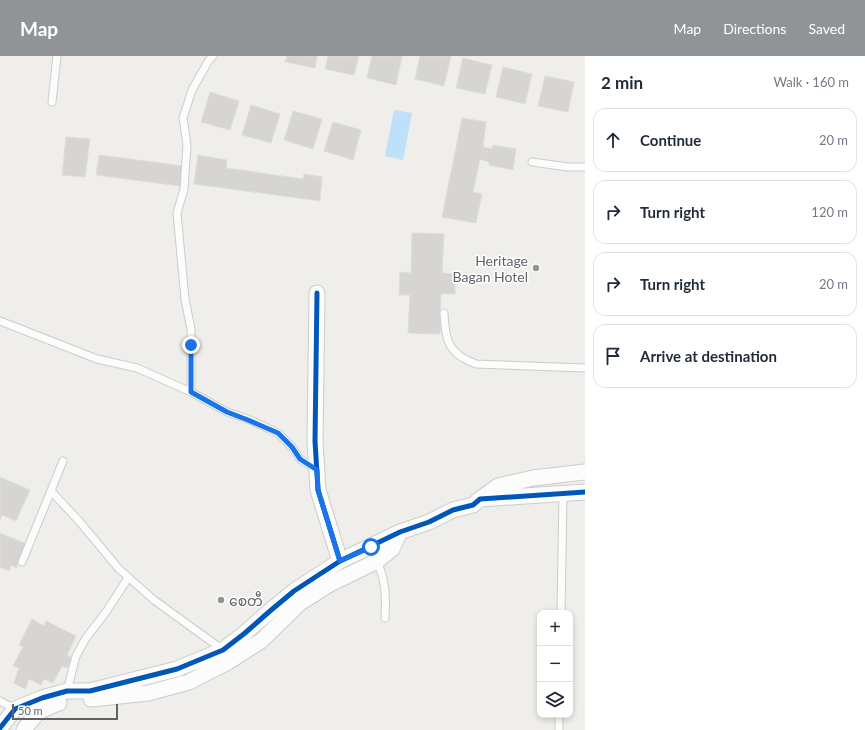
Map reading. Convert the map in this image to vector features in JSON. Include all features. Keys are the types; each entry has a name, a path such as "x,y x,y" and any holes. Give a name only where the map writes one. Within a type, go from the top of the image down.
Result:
{"street":[{"path":"317,294 315,441 318,490 340,561"},
{"path":"24,730 42,709 62,702 148,692 189,682 228,662 261,641 300,603 330,584 400,532 429,522 453,510 472,504 498,486 533,478 585,472"},
{"path":"480,499 585,492"},
{"path":"6,717 42,698 67,691 90,691 156,675 177,669 223,650 246,633 294,592 340,561 377,561 392,549 400,532"}],"lane":[{"path":"52,102 57,56"},
{"path":"191,392 191,329 185,299 177,213 184,189 187,146 183,118 192,90 209,60 213,56"},
{"path":"532,162 568,167 585,167"},
{"path":"444,313 445,333 449,344 463,359 476,364 585,368"},
{"path":"0,321 97,359 137,368 191,392 227,412 278,433 292,447 300,459 317,470"},
{"path":"22,562 63,461"},
{"path":"51,491 128,578 154,600 223,650"},
{"path":"561,610 563,494"},
{"path":"377,561 386,591 385,618"},
{"path":"67,691 76,656 86,638 106,612 128,578"},
{"path":"0,702 6,717"},
{"path":"559,718 559,730"}],"water":[{"path":"394,110 412,113 403,160 385,156"}],"building":[{"path":"287,56 317,56 315,68 285,62"},
{"path":"328,56 359,56 354,75 325,69"},
{"path":"372,56 402,56 396,85 367,78"},
{"path":"420,56 451,56 444,86 415,79"},
{"path":"463,58 492,65 485,94 456,88"},
{"path":"503,67 532,74 525,104 496,97"},
{"path":"545,76 574,82 568,112 538,106"},
{"path":"210,92 239,101 230,130 201,122"},
{"path":"251,105 280,114 271,143 242,135"},
{"path":"293,111 322,119 313,149 284,140"},
{"path":"462,118 486,122 483,147 492,149 493,145 516,149 513,170 489,165 489,162 480,159 473,192 482,194 476,223 442,217"},
{"path":"333,122 361,130 353,160 324,151"},
{"path":"66,137 90,139 85,177 62,175"},
{"path":"99,155 183,166 180,186 96,175"},
{"path":"198,155 227,160 226,168 303,179 304,174 322,177 320,201 194,184"},
{"path":"412,233 444,234 442,273 455,274 455,294 441,294 440,334 408,333 410,295 399,295 400,272 411,273"},
{"path":"0,477 30,490 16,521 2,515 0,521"},
{"path":"0,533 27,544 16,568 11,565 9,571 0,567"},
{"path":"32,619 44,626 46,621 76,636 67,655 72,658 67,668 62,666 53,683 44,679 41,685 29,679 25,689 14,683 19,668 13,666 23,647 19,645"}],"cycle path":[{"path":"317,293 315,441 318,490 340,561"},
{"path":"0,728 15,709 42,698 67,691 90,691 177,669 223,650 294,591 340,561 400,532 429,522 453,510 473,505 480,499 585,492"}],"place":[{"name":"Heritage Bagan Hotel","path":"536,268"},
{"name":"စေတီ","path":"221,600"}],"route":[{"path":"191,345 191,392 227,412 278,433 292,447 300,459 317,470 318,490 340,561 371,547"}]}
